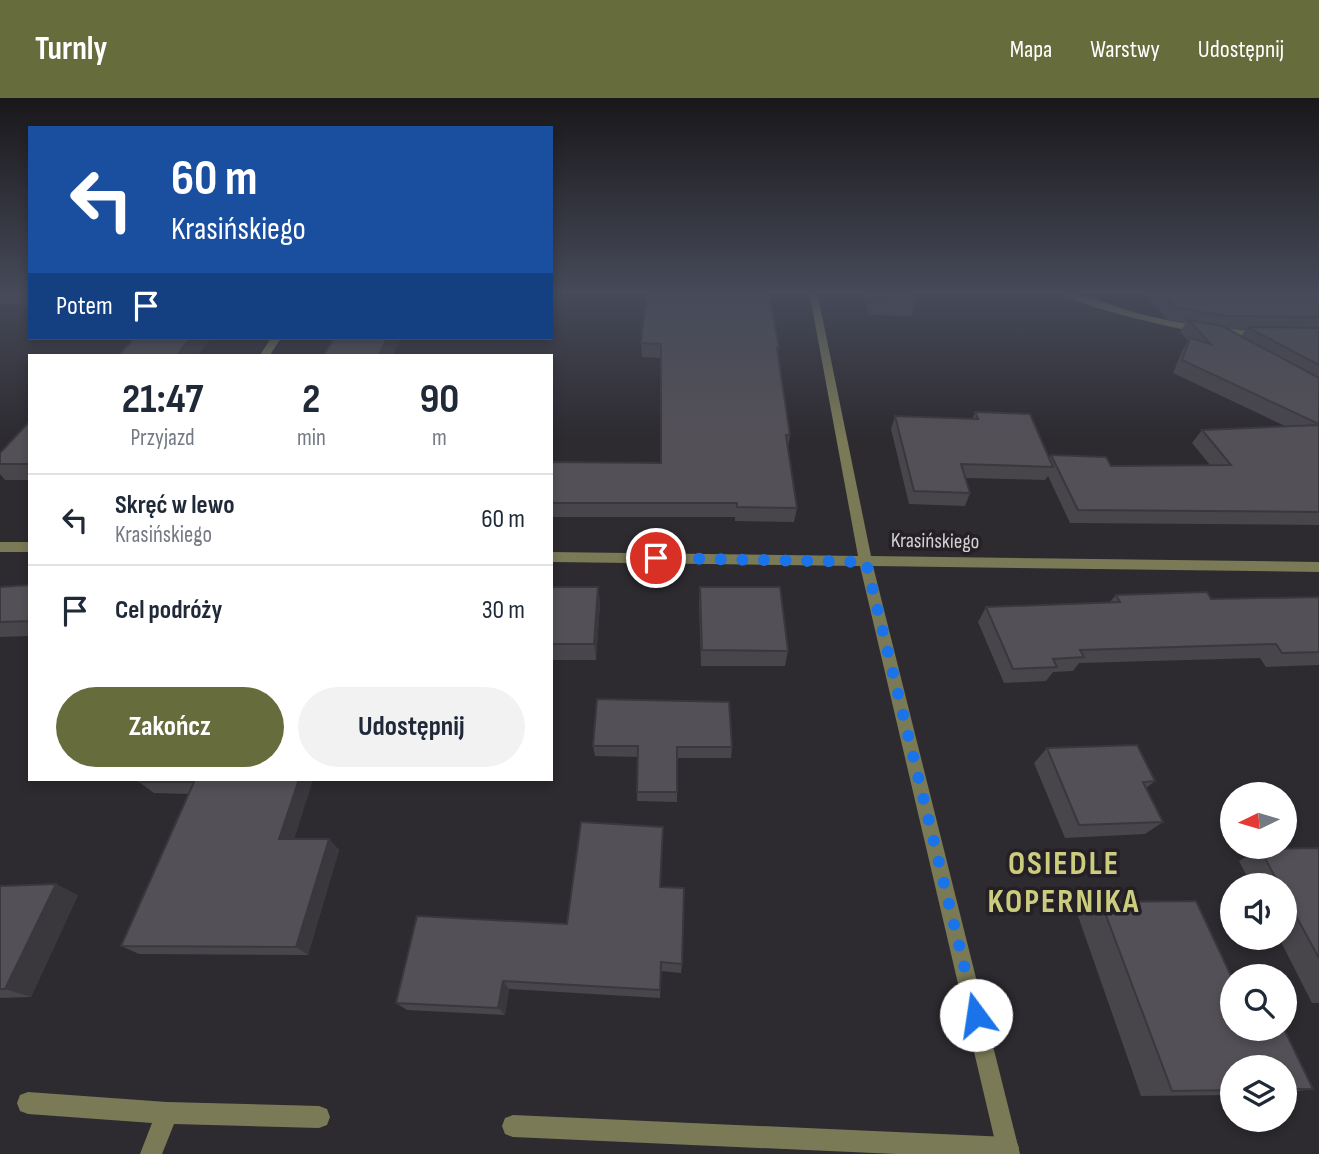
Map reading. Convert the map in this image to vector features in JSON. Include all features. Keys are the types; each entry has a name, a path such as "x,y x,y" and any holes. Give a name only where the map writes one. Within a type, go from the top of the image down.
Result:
{"street":[{"path":"513,1126 1008,1151 866,562 823,340"},
{"path":"1228,340 1237,345"},
{"path":"0,547 28,547"},
{"name":"Krasińskiego","path":"553,557 1319,567"},
{"path":"29,1103 167,1113 319,1117"},
{"path":"151,1154 167,1113"}],"building":[{"path":"132,340 188,340 178,354 120,354"},
{"path":"333,340 386,340 379,354 325,354"},
{"path":"641,340 778,340 790,435 786,435 797,508 737,507 737,503 553,503 553,462 661,463 661,344 641,343"},
{"path":"1189,340 1211,344 1207,340 1249,340 1319,378 1319,424 1182,360"},
{"path":"1272,340 1319,340 1319,365"},
{"path":"975,412 1030,414 1053,467 961,464 970,493 914,491 895,416 978,419"},
{"path":"28,423 28,464 0,464 0,453"},
{"path":"1319,425 1319,512 1078,510 1051,455 1106,457 1111,466 1231,465 1202,430"},
{"path":"28,585 28,621 0,622 0,587"},
{"path":"553,587 598,587 594,644 553,644"},
{"path":"700,587 780,587 788,651 702,650"},
{"path":"1207,592 1211,599 1319,597 1319,652 1282,653 1276,644 1080,650 1084,657 1053,659 1057,667 1013,669 986,607 1120,602 1116,595"},
{"path":"597,699 729,702 732,747 677,747 677,792 637,792 638,746 593,746"},
{"path":"1137,745 1155,781 1143,782 1163,822 1079,825 1047,748"},
{"path":"298,781 279,839 329,839 296,947 121,946 194,782 139,782"},
{"path":"581,822 663,827 660,887 684,888 682,964 661,962 660,990 503,981 498,1008 396,1003 417,916 567,924"},
{"path":"1297,848 1319,848 1319,958 1297,918 1297,873 1273,873 1265,859 1297,859"},
{"path":"56,884 5,989 0,989 0,886"},
{"path":"1196,901 1225,964 1220,964 1220,1041 1290,1041 1297,1055 1220,1055 1220,1090 1172,1091 1101,902"},
{"path":"1297,1056 1313,1089 1297,1089"}],"district":[{"name":"OSIEDLE KOPERNIKA","path":"1064,883"}],"route":[{"path":"656,558 866,562 976,1015"}]}
